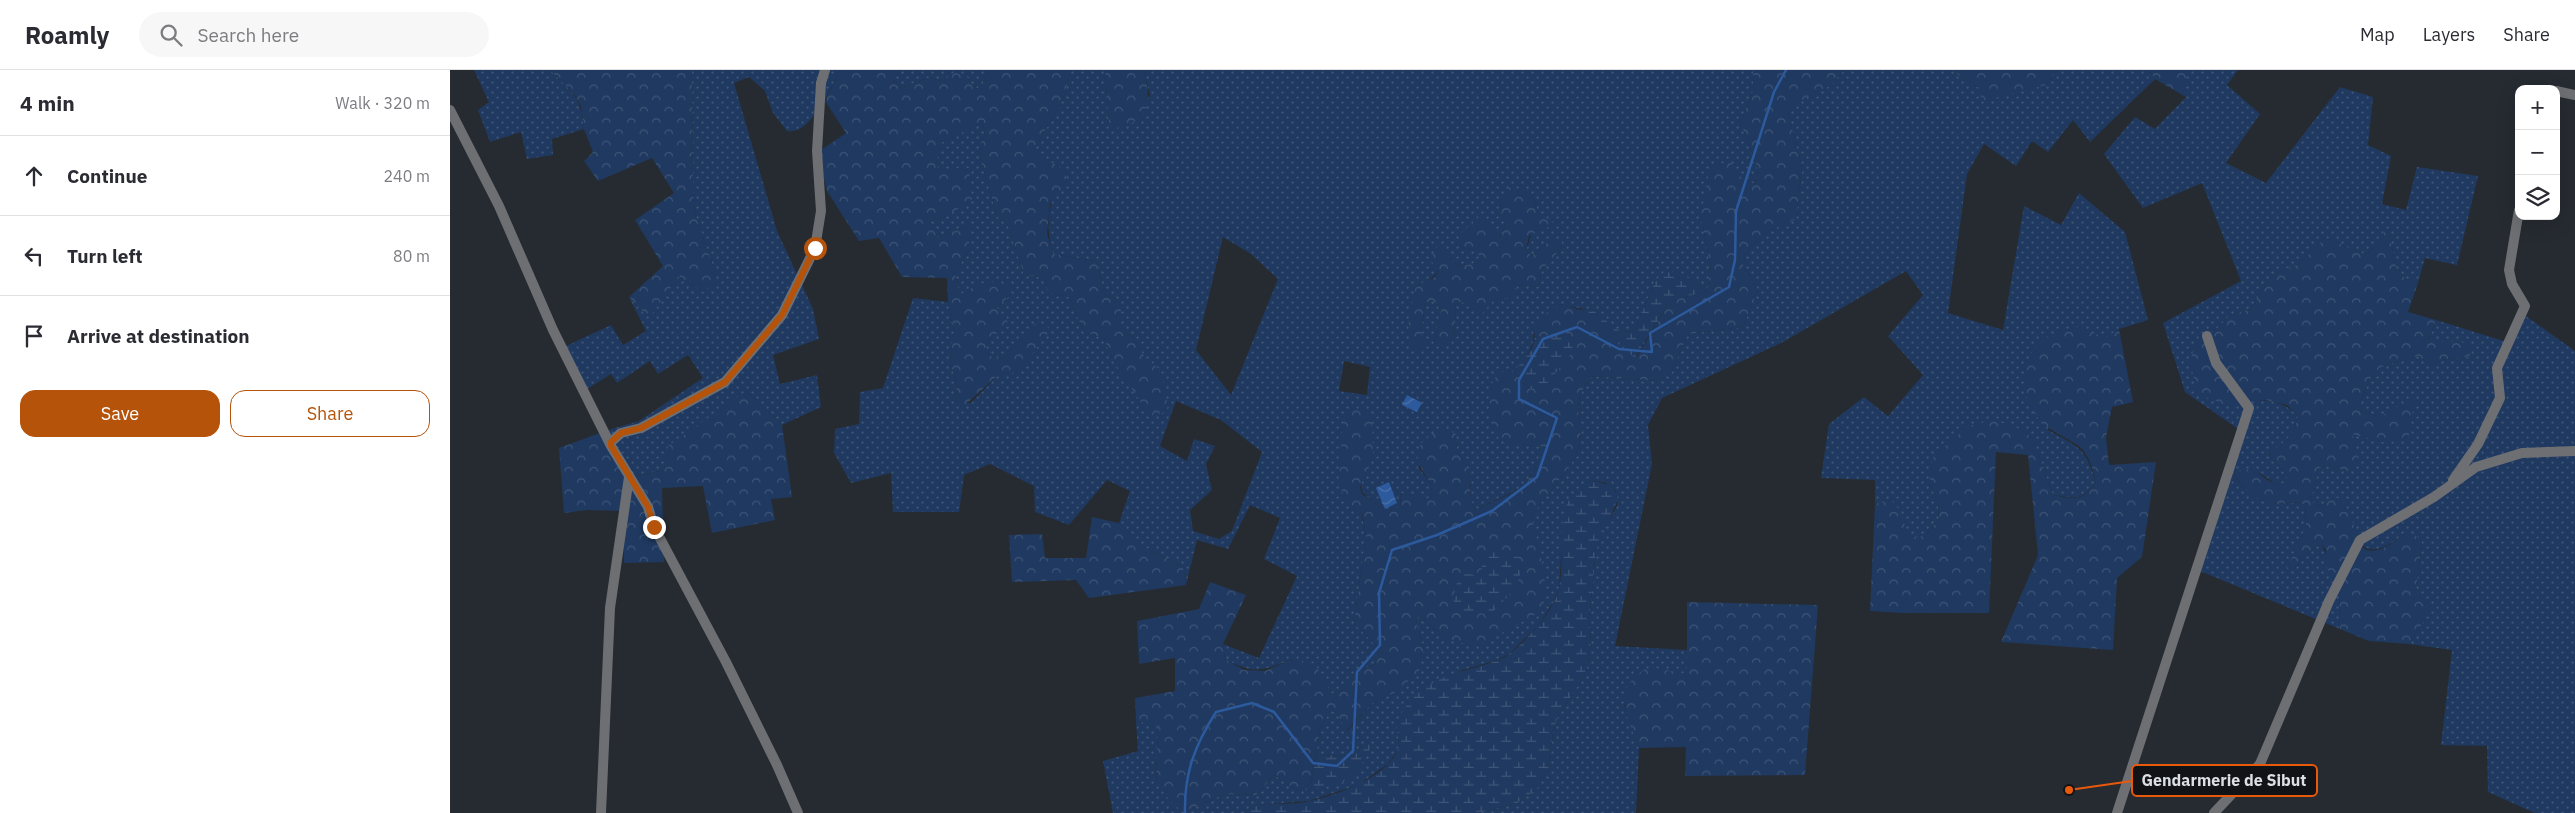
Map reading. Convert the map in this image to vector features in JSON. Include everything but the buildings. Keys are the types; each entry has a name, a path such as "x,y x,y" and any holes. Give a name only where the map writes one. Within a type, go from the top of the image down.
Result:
{"street":[{"path":"611,442 621,433 641,428 725,382 782,315 815,248 821,210 817,152 821,84 825,70"},
{"path":"2560,92 2575,95"},
{"path":"450,110 499,206 553,330 629,477 648,507 654,527 679,578 726,662 798,813"},
{"path":"2434,497 2456,477 2478,444 2500,398 2497,368 2525,306 2512,284 2508,270 2517,220"},
{"path":"2117,813 2249,408 2216,364 2207,336"},
{"path":"2214,813 2260,764 2329,601 2360,540 2434,497 2476,467 2522,453 2575,451"},
{"path":"601,813 610,608 629,477"}],"green space":[{"path":"474,70 550,70 575,96 581,109 584,129 552,139 553,155 527,159 521,132 490,142 478,110 489,102"},
{"path":"550,70 692,70 693,191 695,214 714,269 714,284 702,292 679,276 652,314 644,313 629,297 663,266 635,220 674,193 652,158 598,181 584,161 593,152 584,129 581,106 574,94"},
{"path":"692,70 840,70 812,119 796,131 787,131 773,113 765,91 749,77 734,83 777,231 813,309 819,339 773,355 780,384 817,375 821,407 782,425 746,391 665,470 625,478 608,430 639,421 703,378 688,355 658,374 650,361 617,383 611,374 584,391 566,346 611,325 623,345 646,331 629,297 644,313 679,276 702,292 714,269 695,214 693,191"},
{"path":"840,70 903,70 896,76 894,83 900,88 928,78 943,81 954,72 967,77 974,89 981,87 990,70 1069,70 1069,79 1062,99 1035,147 1036,155 1064,169 1068,183 1050,204 1047,233 1053,254 1096,261 1105,295 1119,300 1122,307 1117,323 1120,330 1133,337 1144,356 1161,371 1168,406 1165,412 1150,416 1112,359 1104,338 1084,332 1069,297 1048,292 1045,278 1024,275 1008,225 997,216 980,157 985,130 981,123 942,142 936,163 939,169 969,168 972,200 947,216 929,221 938,238 969,225 969,250 955,273 959,295 989,282 1011,287 1011,294 996,309 1007,318 1008,326 990,338 985,351 990,356 1004,359 1033,324 1047,325 1049,332 1019,371 997,376 964,406 957,403 956,382 950,361 954,332 948,302 947,278 902,277 879,238 859,241 827,191 818,152 846,133 825,101"},
{"path":"903,70 990,70 981,87 974,89 967,77 943,81 928,78 900,88 894,83 896,76"},
{"path":"1069,70 1105,70 1109,124 1150,96 1144,70 1753,70 1754,89 1740,122 1758,169 1756,184 1743,180 1701,216 1711,269 1707,291 1679,272 1655,281 1635,329 1624,332 1613,327 1594,312 1562,304 1533,329 1534,335 1531,347 1514,372 1500,372 1508,443 1545,447 1525,486 1475,510 1471,499 1469,475 1457,449 1456,435 1418,467 1432,485 1431,500 1401,493 1400,506 1388,513 1369,498 1361,488 1361,483 1373,454 1343,415 1366,536 1354,623 1379,649 1375,664 1354,673 1346,689 1332,694 1292,659 1258,670 1235,664 1225,659 1223,644 1259,658 1297,576 1264,559 1280,518 1250,505 1228,549 1197,540 1186,585 1183,567 1142,546 1119,523 1130,491 1107,480 1069,525 1035,512 1034,486 990,464 964,475 959,512 893,512 891,473 851,483 834,453 835,429 859,424 860,392 883,388 913,298 948,302 954,332 950,361 956,382 957,403 971,403 997,376 1019,371 1033,325 1004,359 990,356 985,351 990,338 1008,325 996,309 1011,294 959,296 955,273 969,250 969,225 938,238 929,221 947,216 936,163 942,142 981,123 985,130 980,157 997,216 1008,225 1024,275 1045,278 1048,292 1069,297 1084,332 1104,338 1112,359 1161,371 1144,357 1133,337 1120,330 1117,324 1119,300 1105,295 1096,261 1053,254 1049,230 1050,210 1064,169 1035,155 1035,147 1057,110 1069,79","holes":["1530,191 1538,212 1526,251 1532,256 1548,242 1562,240 1562,247 1542,270 1538,287 1518,285 1510,298 1456,303 1454,340 1434,344 1441,310 1432,300 1425,303 1421,333 1416,286 1435,276 1438,268 1437,247 1457,266 1478,263 1480,255 1474,250 1461,247 1498,239 1505,227 1500,198","1223,237 1251,254 1278,279 1231,395 1196,350","1344,361 1370,367 1367,395 1339,391","1176,401 1221,420 1262,452 1232,531 1219,539 1193,531 1190,510 1212,490 1206,464 1215,446 1194,439 1187,461 1160,446"]},
{"path":"1105,70 1144,70 1148,91 1146,108 1137,120 1128,125 1116,128 1109,124"},
{"path":"1753,70 1844,70 1831,85 1792,105 1788,112 1802,168 1796,219 1763,235 1750,247 1746,255 1743,265 1758,290 1743,327 1688,334 1671,373 1659,381 1593,376 1584,387 1578,406 1580,443 1577,453 1563,476 1531,516 1543,565 1545,591 1544,602 1540,612 1478,646 1447,640 1419,615 1416,621 1424,650 1419,671 1398,691 1372,703 1346,731 1337,712 1330,711 1320,730 1311,783 1299,791 1274,775 1256,795 1224,794 1190,810 1175,807 1156,783 1158,726 1136,721 1135,698 1175,691 1175,658 1139,664 1137,621 1199,609 1210,582 1246,595 1223,644 1225,659 1244,670 1265,671 1292,659 1315,664 1332,694 1346,689 1354,673 1375,664 1379,649 1354,623 1366,536 1362,512 1346,505 1339,482 1343,415 1362,407 1372,419 1373,454 1360,487 1362,494 1387,512 1400,506 1401,493 1431,499 1432,485 1420,466 1418,452 1425,440 1443,428 1456,434 1457,448 1469,475 1471,499 1475,510 1525,487 1544,447 1508,443 1496,436 1490,403 1490,394 1495,379 1500,372 1514,372 1530,389 1542,338 1535,336 1533,329 1541,316 1563,304 1577,309 1636,358 1670,301 1707,291 1711,269 1701,216 1709,171 1713,165 1730,162 1743,180 1756,184 1758,169 1740,122 1754,89"},
{"path":"1844,70 1951,70 1978,87 2046,85 2057,70 2149,70 2155,79 2090,142 2073,120 2048,152 2032,141 2016,166 1984,144 1967,174 1948,313 2003,330 2024,206 2061,225 2079,193 2125,232 2148,320 2119,329 2105,339 2079,327 2048,430 2080,449 2092,470 2096,482 2091,488 2078,497 2053,495 2033,439 2021,429 1930,483 1938,504 1939,519 1925,536 1911,538 1898,510 1889,500 1875,504 1875,480 1821,478 1829,424 1864,397 1888,416 1923,375 1888,336 1923,295 1906,271 1783,342 1662,398 1648,425 1652,464 1615,646 1687,650 1687,674 1674,673 1624,705 1639,748 1636,813 1478,813 1517,803 1536,790 1548,770 1557,718 1582,679 1588,665 1591,642 1589,619 1596,550 1604,528 1617,506 1616,491 1604,482 1590,481 1564,515 1559,589 1553,603 1537,627 1510,653 1498,660 1463,670 1418,694 1400,717 1397,724 1399,745 1397,752 1388,764 1358,785 1309,801 1257,805 1250,807 1246,813 1113,813 1103,761 1138,751 1136,721 1158,725 1156,783 1190,810 1224,794 1256,795 1274,775 1299,791 1370,745 1363,745 1351,756 1316,755 1320,730 1330,710 1337,712 1347,731 1372,703 1398,691 1424,650 1416,621 1419,615 1447,640 1544,575 1531,516 1563,476 1577,453 1580,443 1578,406 1584,387 1593,376 1659,381 1671,373 1688,334 1743,327 1758,290 1743,265 1746,255 1750,247 1763,235 1796,218 1802,168 1788,112 1791,105 1831,85"},
{"path":"1951,70 2057,70 2046,85 1982,101 1978,87"},
{"path":"2149,70 2186,70 2186,97 2155,79"},
{"path":"2186,70 2238,70 2227,85 2260,114 2226,163 2266,183 2340,87 2373,97 2368,145 2391,156 2382,204 2406,210 2417,167 2478,176 2457,265 2425,258 2418,283 2405,279 2395,264 2390,234 2383,233 2377,245 2366,254 2325,238 2299,264 2272,275 2251,309 2230,315 2215,331 2196,340 2244,400 2280,403 2298,416 2288,438 2270,453 2272,460 2287,475 2287,482 2277,484 2259,474 2234,471 2239,483 2258,498 2278,504 2295,502 2305,505 2306,527 2288,567 2295,568 2315,546 2322,545 2339,586 2340,629 2200,571 2241,431 2185,392 2163,323 2241,281 2202,183 2143,208 2104,154 2135,117 2155,129 2186,97"},
{"path":"1510,187 1530,191 1538,212 1555,224 1529,236 1526,251 1532,256 1548,242 1562,239 1562,247 1542,270 1538,287 1518,285 1510,298 1494,300 1480,316 1464,302 1456,303 1454,341 1441,347 1434,344 1441,310 1432,300 1425,303 1421,333 1426,347 1421,353 1414,348 1410,341 1409,323 1416,286 1435,277 1438,271 1430,259 1438,246 1457,266 1478,263 1479,255 1474,250 1461,247 1461,233 1482,214 1499,238 1505,227 1500,198"},
{"path":"2383,232 2390,234 2395,264 2405,279 2418,283 2408,312 2436,320 2428,341 2470,343 2473,350 2469,357 2442,360 2430,365 2419,356 2392,363 2377,370 2368,384 2358,409 2379,417 2415,397 2408,441 2384,442 2352,434 2359,462 2348,471 2326,466 2319,468 2311,498 2314,505 2321,506 2334,498 2341,498 2353,521 2356,538 2361,546 2367,550 2373,551 2387,546 2405,533 2418,537 2422,543 2416,588 2430,604 2426,618 2409,644 2369,641 2340,629 2339,587 2325,565 2326,550 2322,545 2315,546 2295,568 2287,568 2306,527 2305,505 2299,503 2278,504 2264,501 2245,489 2236,477 2234,471 2248,470 2277,484 2287,482 2287,475 2272,460 2270,452 2281,445 2292,433 2298,416 2287,405 2266,400 2244,400 2230,405 2209,399 2197,391 2190,362 2196,340 2215,331 2230,315 2251,309 2272,275 2299,264 2325,238 2366,254 2377,245"},
{"path":"1665,271 1679,272 1707,291 1670,301 1635,358 1577,309 1593,311 1618,330 1629,332 1635,329 1655,281"},
{"path":"2523,314 2575,351 2575,813 2535,813 2488,792 2487,746 2441,745 2452,650 2409,644 2426,618 2416,588 2422,543 2405,533 2390,544 2378,549 2368,549 2360,544 2354,536 2334,498 2321,506 2314,505 2311,498 2319,468 2326,466 2348,471 2352,433 2384,442 2379,417 2358,409 2368,384 2377,370 2392,363 2419,356 2430,365 2442,360 2469,357 2470,343 2428,342 2436,320 2507,342"},
{"path":"2079,327 2105,338 2119,329 2133,402 2112,407 2106,437 2109,465 2156,462 2142,557 2117,578 2113,650 2001,642 2038,555 2028,455 1996,452 1989,613 1870,611 1875,504 1889,500 1894,503 1911,537 1925,536 1939,519 1938,504 1930,483 1930,468 1934,456 1968,426 1993,420 2021,429 2033,439 2053,495 2073,498 2083,496 2092,488 2096,482 2086,454 2080,447 2050,429 2039,419 2027,398 2024,383 2025,369 2030,356 2038,345 2049,336 2063,330"},
{"path":"1561,328 1574,340 1571,354 1544,387 1530,389 1514,372 1532,348 1535,336 1542,338"},
{"path":"746,391 782,425 792,497 771,499 775,520 712,533 703,486 662,488 664,562 624,563 624,511 586,510 564,513 559,448 608,430 625,478 665,470 668,446"},
{"path":"1590,481 1608,485 1614,490 1618,499 1596,550 1589,619 1591,642 1588,665 1582,679 1557,718 1548,770 1536,790 1517,803 1478,813 1246,813 1250,807 1257,805 1297,803 1321,798 1346,790 1371,777 1382,770 1397,752 1399,746 1398,721 1404,709 1419,692 1445,677 1496,661 1512,652 1521,644 1537,627 1554,602 1559,590 1561,576 1562,533 1566,507 1572,495"},
{"path":"1092,517 1119,523 1142,546 1183,567 1186,585 1089,598 1076,580 1012,582 1009,535 1042,534 1045,558 1086,558"},
{"path":"1506,550 1521,560 1520,577 1513,590 1491,614 1462,613 1453,600 1458,578 1465,574 1481,575 1484,551"},
{"path":"1687,602 1818,605 1805,775 1685,776 1686,747 1639,748 1628,720 1624,702 1625,693 1635,677 1647,669 1656,668 1687,674"},
{"path":"1370,744 1364,761 1349,778 1339,784 1299,791 1311,783 1316,755 1351,756 1363,745"}],"water":[{"path":"1407,395 1422,403 1417,412 1402,405"},
{"path":"1389,482 1397,503 1385,509 1376,488"}],"waterway":[{"path":"1185,813 1186,785 1192,760 1202,736 1216,712 1252,703 1274,712 1313,763 1337,766 1353,751 1357,672 1380,645 1379,593 1392,550 1437,535 1492,511 1537,477 1557,418 1519,399 1519,380 1543,339 1577,327 1619,349 1652,352 1650,333 1729,287 1735,260 1736,211 1774,92 1786,70"}],"place":[{"name":"Gendarmerie de Sibut","path":"2069,790"}],"route":[{"path":"654,527 648,507 611,446 611,442 621,433 641,428 725,382 782,315 815,248"}]}
